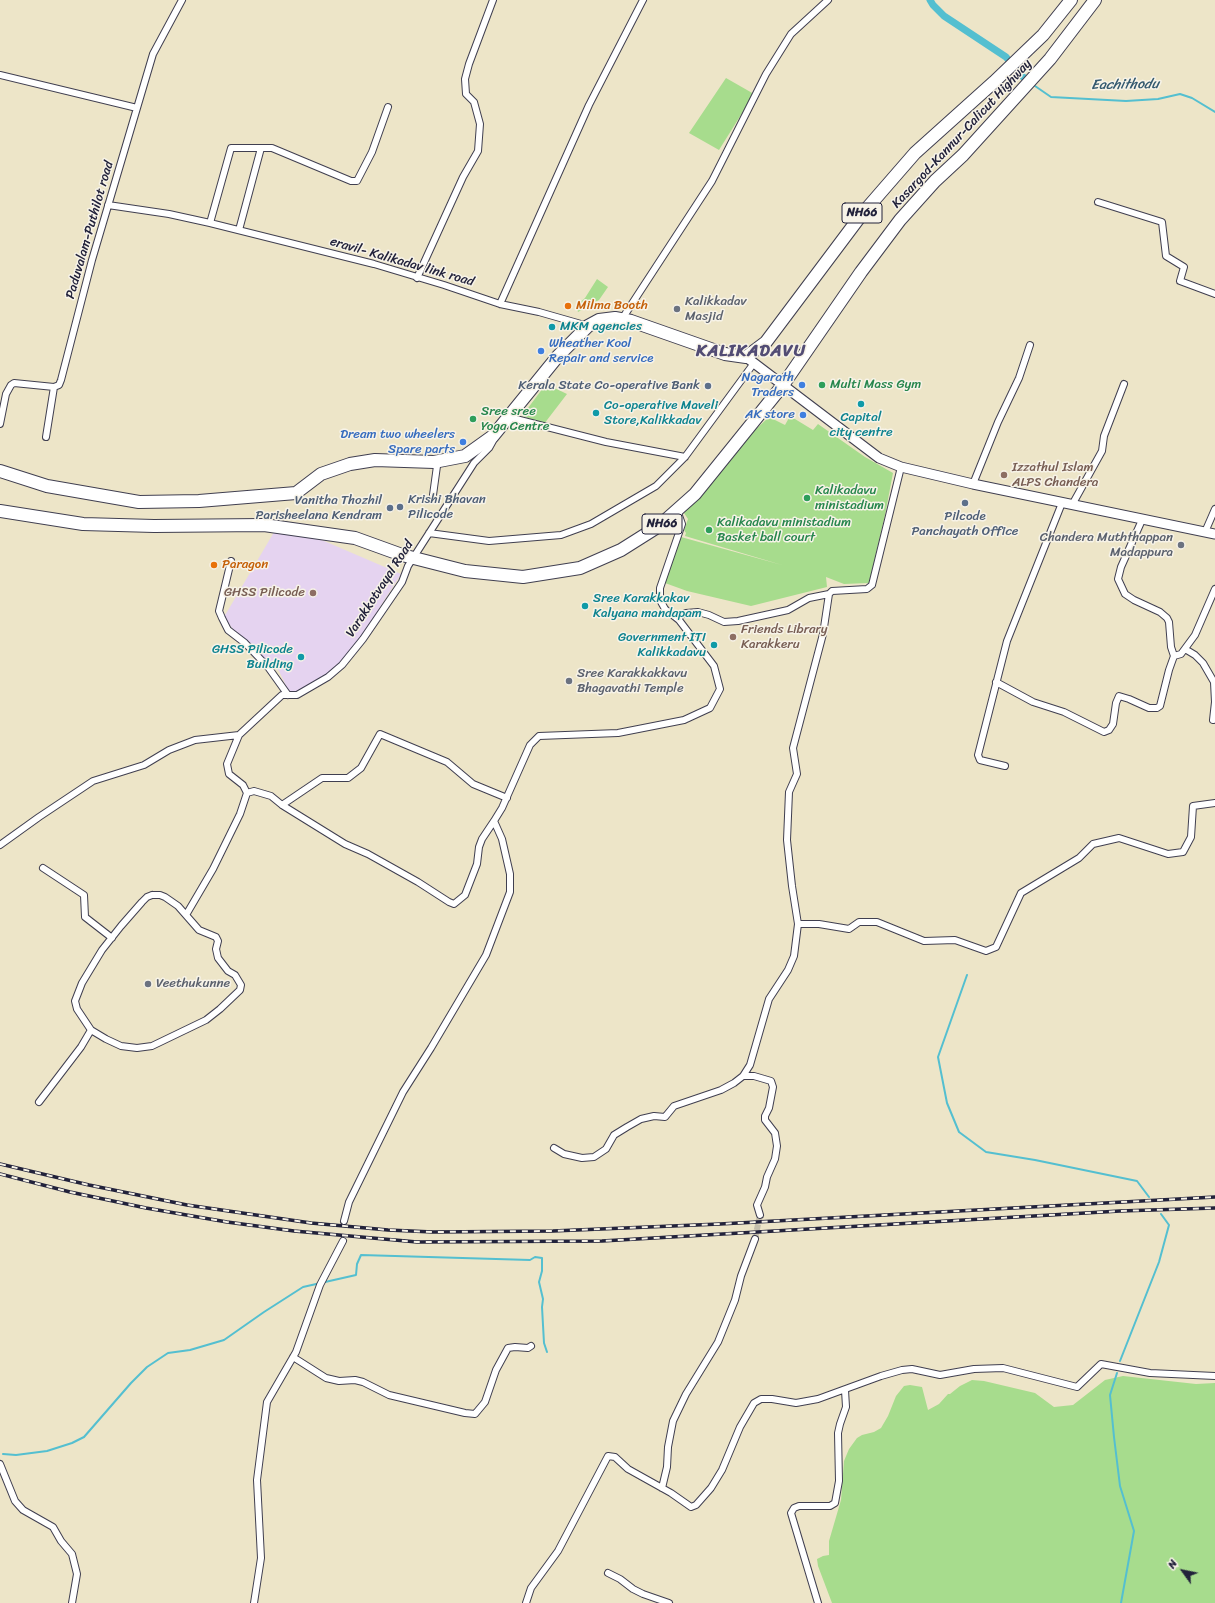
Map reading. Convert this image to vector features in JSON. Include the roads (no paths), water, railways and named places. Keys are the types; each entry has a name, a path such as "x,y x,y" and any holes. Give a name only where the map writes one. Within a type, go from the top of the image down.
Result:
{"highway":[{"name":"Kasargod-Kannur-Calicut Highway","path":"750,360 766,342 862,214 915,153 994,82 1043,35 1070,0"},
{"name":"Kasargod-Kannur-Calicut Highway","path":"0,511 83,524 154,526 264,525 355,538 402,556 465,571 523,577 580,568 621,550 659,526 696,494 783,385 861,272 900,220 935,181 963,155 1050,59 1095,0"},
{"path":"0,471 47,486 139,502 199,501 296,493 321,474 350,464 375,460 434,462 465,456 493,436 558,356 588,326 599,320 615,318 622,319 725,354 750,360"}],"main road":[{"path":"750,360 879,458 901,467 1062,503 1215,534"}],"street":[{"name":"Paduvalam-Puthilot road","path":"54,387 59,384 61,380 108,205 153,54 182,0"},
{"path":"417,278 463,177 478,151 480,124 474,102 466,94 465,79 469,64 493,0"},
{"path":"500,304 589,105 643,0"},
{"path":"622,319 712,181 766,74 791,34 828,0"},
{"path":"0,75 137,108"},
{"path":"210,223 231,148 272,148 351,181 357,181 372,152 388,107"},
{"path":"239,230 262,148"},
{"path":"1098,202 1162,222 1166,256 1184,267 1180,281 1215,294"},
{"name":"eravil- Kalikadav link road","path":"108,205 169,214 210,223 374,264 500,304 539,312 588,326"},
{"path":"973,484 998,422 1019,378 1030,345"},
{"path":"430,533 489,541 560,535 591,524 656,486 685,457 750,360"},
{"path":"0,424 6,394 11,385 14,383 54,387 46,437"},
{"path":"1072,505 1102,450 1104,436 1124,384"},
{"path":"508,417 594,439 685,457"},
{"name":"Varakkotvayal Road","path":"239,735 282,696 296,695 328,677 342,665 363,639 402,582 414,558 474,463 489,448 494,438 493,436"},
{"path":"432,495 437,466 434,462"},
{"path":"679,620 680,615 698,612 710,615 724,622 738,621 788,610 809,598 829,594 832,591 868,589 872,585 901,467"},
{"path":"1005,766 980,760 978,755 1007,641 1062,503"},
{"path":"1205,532 1215,509"},
{"path":"247,793 254,791 271,796 282,805 345,844 368,854 454,904 465,895 477,864 479,847 482,839 507,798 530,745 539,736 618,733 684,720 710,708 720,690 714,666 679,620 672,615 660,600 660,588 682,524 677,510"},
{"path":"996,682 1033,702 1064,712 1104,732 1110,730 1113,724 1116,703 1119,696 1149,708 1157,708 1160,706 1168,670 1174,656 1171,646 1169,622 1160,612 1134,600 1125,594 1118,579 1121,567 1142,520"},
{"path":"231,561 219,611 228,630 245,643 268,667 288,695"},
{"path":"1174,656 1181,654 1195,635 1215,589"},
{"path":"554,1148 564,1154 582,1158 594,1157 606,1149 614,1135 627,1127 641,1119 654,1116 665,1118 674,1106 721,1090 734,1083 742,1076 750,1065 769,998 788,970 794,956 798,924 787,840 789,792 797,774 793,748 810,690 823,634 829,594"},
{"path":"1185,649 1195,655 1203,663 1214,682 1215,702 1213,720"},
{"path":"282,805 322,778 348,778 360,768 380,734 447,762 473,784 507,798"},
{"path":"0,845 38,817 92,781 144,765 169,750 195,740 239,735 227,764 229,774 243,785 247,793 240,814 216,862 186,915"},
{"path":"798,924 819,924 848,929 859,922 877,922 924,941 955,940 986,951 996,947 1021,893 1079,858 1093,844 1119,838 1168,854 1183,852 1191,837 1193,806 1215,804"},
{"path":"344,1221 349,1202 403,1092 486,955 510,892 510,874 502,839 494,821"},
{"path":"42,868 84,895 85,917 112,938"},
{"path":"152,895 160,895 165,897 178,906 186,915 199,930 216,937 218,941 216,948 218,958 228,971 235,975 239,980 242,985 240,990 206,1020 152,1046 137,1048 121,1046 91,1030 77,1009 75,1001 82,983 112,938 147,897 152,895"},
{"path":"39,1102 91,1030"},
{"path":"742,1076 754,1076 771,1081 773,1087 770,1108 765,1116 765,1120 775,1133 777,1146 775,1159 757,1205 760,1215"},
{"path":"662,1488 667,1467 668,1447 673,1421 686,1394 718,1342 735,1300 741,1276 755,1239"},
{"path":"254,1603 260,1558 257,1480 267,1402 293,1357 322,1282 343,1241"},
{"path":"293,1357 326,1378 339,1381 356,1380 390,1395 465,1413 475,1414 485,1402 496,1370 508,1348 528,1348 531,1346"},
{"path":"526,1603 531,1588 558,1551 608,1456 615,1457 628,1469 662,1488 691,1507 696,1505 722,1470 740,1427 754,1403 761,1399 772,1399 796,1403 818,1399 902,1370 912,1370 940,1375 974,1369 1003,1368 1025,1375 1077,1387 1102,1364 1150,1373 1215,1376"},
{"path":"818,1603 791,1513 794,1508 799,1506 830,1506 834,1504 837,1496 839,1481 838,1433 846,1407 844,1390"},
{"path":"0,1464 15,1502 23,1510 53,1527 60,1541 72,1554 78,1574 72,1603"},
{"path":"608,1573 643,1594 668,1603"}],"waterway":[{"name":"Eachithodu","path":"930,0 944,16 1006,57 1024,78"},
{"name":"Eachithodu","path":"1035,86 1051,97 1126,101 1158,99 1180,94 1192,98 1215,112"},
{"path":"967,975 938,1057 947,1103 959,1132 986,1152 1035,1160 1137,1181 1149,1197"},
{"path":"1120,1361 1159,1262 1169,1225 1161,1214"},
{"path":"3,1454 16,1455 47,1451 72,1443 84,1437 131,1383 147,1367 168,1353 190,1350 224,1340 303,1287 356,1275 357,1264 361,1255 530,1260 535,1257 542,1258 542,1271 539,1282 543,1299 544,1343 547,1352"},
{"path":"1117,1373 1110,1395 1114,1437 1120,1486 1134,1531 1121,1603"}],"tunnel":[{"path":"755,1239 760,1215"}],"railway":[{"path":"0,1164 89,1185 187,1205 311,1223 388,1230 433,1232 553,1231 720,1224 1215,1197"},
{"path":"0,1174 70,1192 146,1208 227,1222 294,1231 417,1242 602,1241 1120,1211 1215,1208"}],"place":[{"name":"Milma Booth","path":"568,306"},
{"name":"Kalikkadav Masjid","path":"677,309"},
{"name":"MKM agencies","path":"552,327"},
{"name":"Wheather Kool Repair and service","path":"541,351"},
{"name":"Nagarath Traders","path":"802,385"},
{"name":"Multi Mass Gym","path":"822,385"},
{"name":"Kerala State Co-operative Bank","path":"708,386"},
{"name":"Capital city centre","path":"861,404"},
{"name":"Co-operative Maveli Store,Kalikkadav","path":"596,413"},
{"name":"AK store","path":"803,415"},
{"name":"Sree sree Yoga Centre","path":"473,419"},
{"name":"Dream two wheelers Spare parts","path":"463,442"},
{"name":"Izzathul Islam ALPS Chandera","path":"1004,475"},
{"name":"Kalikadavu ministadium","path":"807,498"},
{"name":"Pilcode Panchayath Office","path":"965,503"},
{"name":"Krishi Bhavan Pilicode","path":"400,507"},
{"name":"Vanitha Thozhil Parisheelana Kendram","path":"390,508"},
{"name":"Kalikadavu ministadium Basket ball court","path":"709,530"},
{"name":"Chandera Muththappan Madappura","path":"1181,545"},
{"name":"Paragon","path":"214,565"},
{"name":"GHSS Pilicode","path":"313,593"},
{"name":"Sree Karakkakav Kalyana mandapam","path":"585,606"},
{"name":"Friends Library Karakkeru","path":"733,637"},
{"name":"Government ITI Kalikkadavu","path":"714,645"},
{"name":"GHSS Pilicode Building","path":"301,657"},
{"name":"Sree Karakkakkavu Bhagavathi Temple","path":"569,681"},
{"name":"Veethukunne","path":"148,984"}],"district":[{"name":"KALIKADAVU","path":"751,352"}]}
